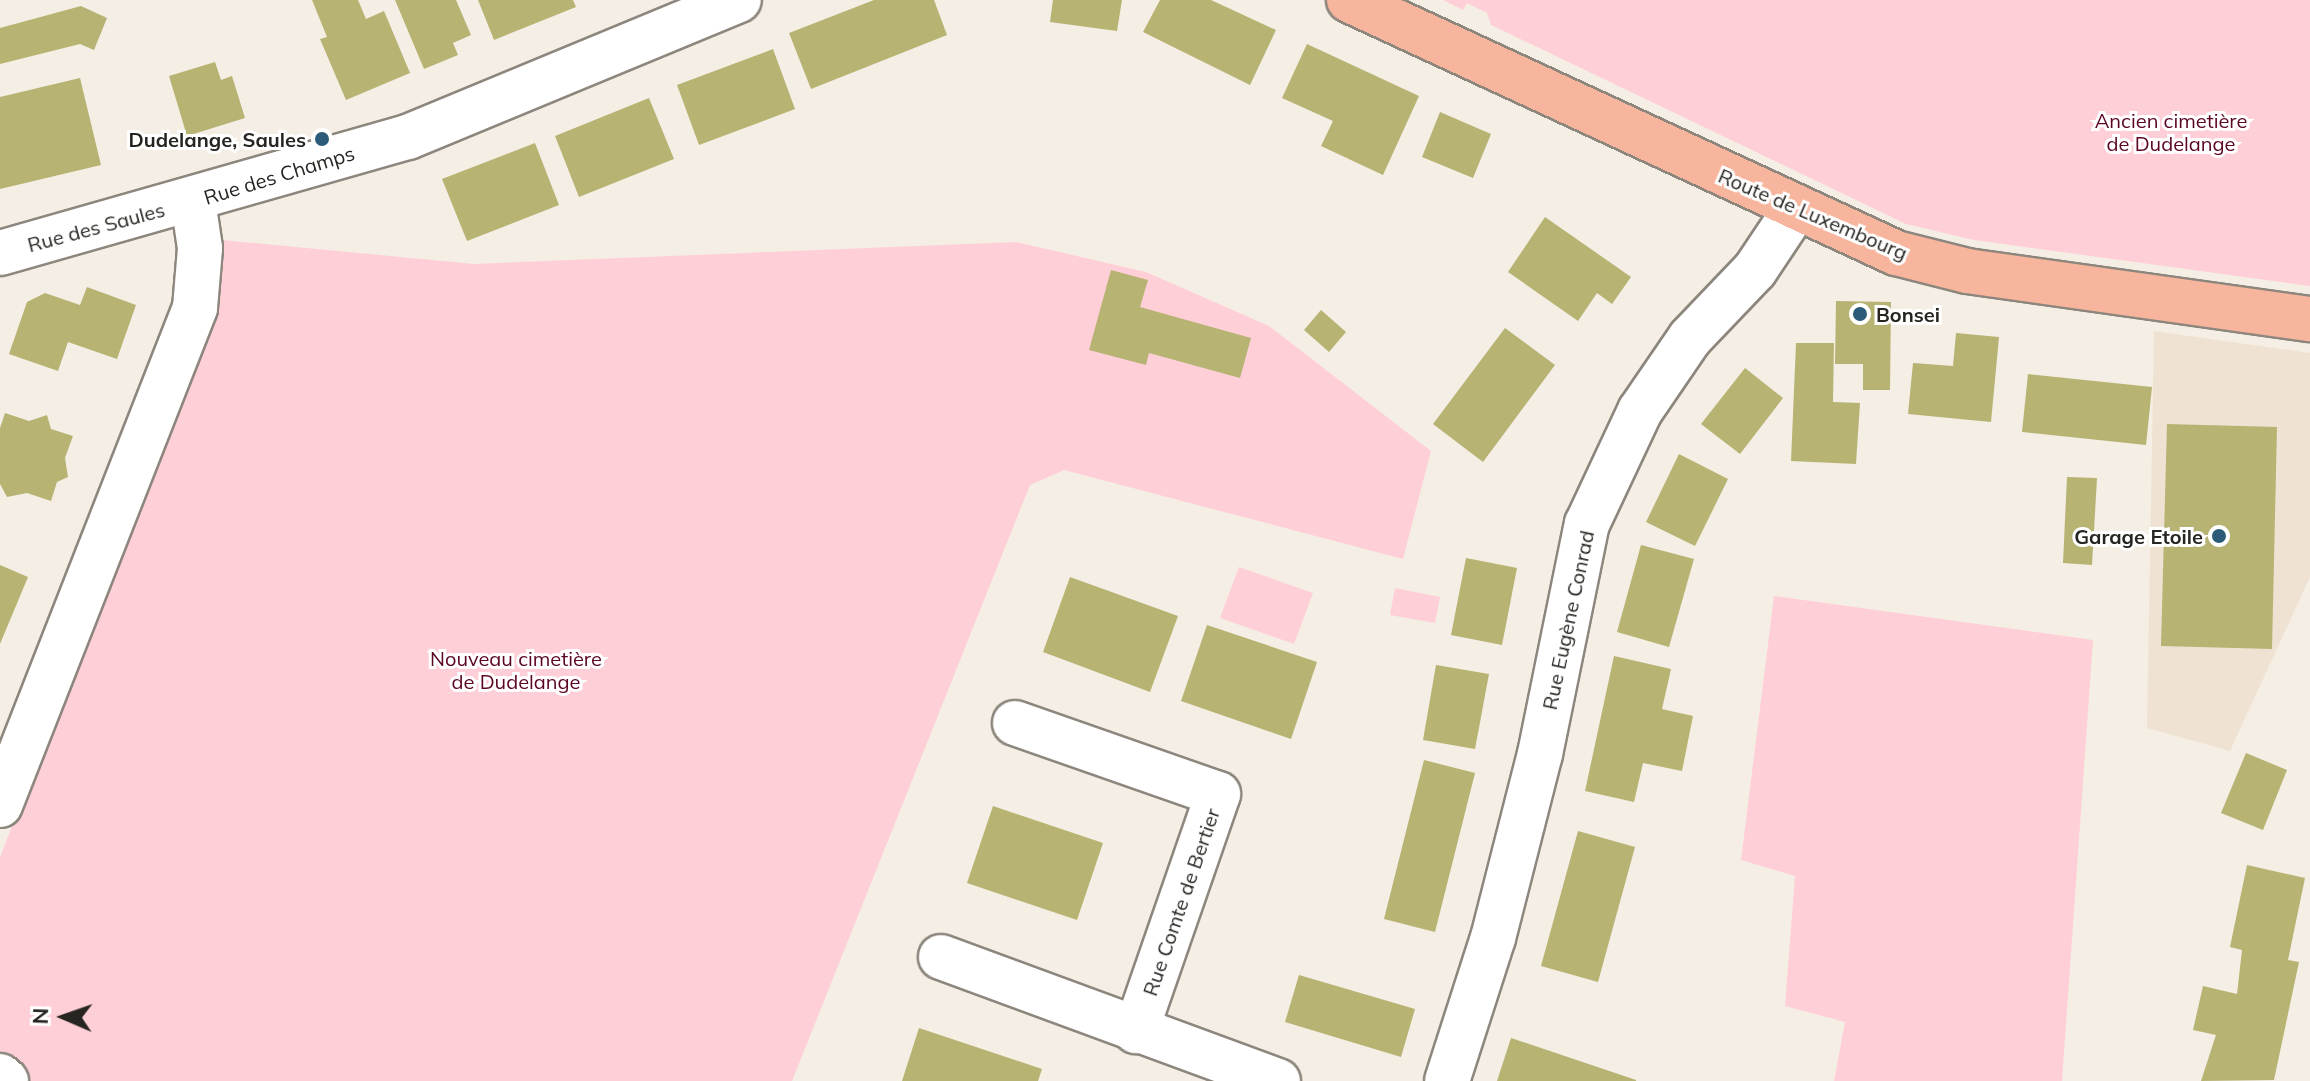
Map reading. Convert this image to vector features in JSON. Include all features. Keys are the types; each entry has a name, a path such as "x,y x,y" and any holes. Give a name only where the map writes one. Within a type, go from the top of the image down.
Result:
{"main road":[{"name":"Route de Luxembourg","path":"1349,0 1795,210 1896,253 1967,271 2310,319"}],"street":[{"name":"Rue des Champs","path":"0,805 195,308 200,248 193,201 408,137 739,0"},
{"name":"Rue des Saules","path":"0,253 193,201"},
{"name":"Rue Eugène Conrad","path":"1447,1081 1493,938 1540,754 1587,524 1640,411 1690,338 1755,270 1795,210"},
{"name":"Rue Comte de Bertier","path":"1015,723 1218,794 1136,1031"},
{"path":"941,957 1278,1081"},
{"path":"0,1076 6,1081"}],"shaded area":[{"path":"2154,331 2310,353 2310,577 2230,751 2147,728"}],"green space":[{"name":"Ancien cimetière de Dudelange","path":"1443,0 2310,0 2310,286 1974,240 1906,224 1491,25 1487,13 1467,3 1463,10"},
{"name":"Nouveau cimetière de Dudelange","path":"222,240 474,264 1016,242 1146,272 1269,326 1431,451 1403,559 1064,470 1030,485 792,1081 19,1081 0,1066 0,857 214,313"},
{"path":"1239,567 1313,593 1294,644 1220,618"},
{"path":"1395,588 1440,597 1435,623 1390,615"},
{"path":"1774,596 2093,640 2062,1081 1834,1081 1845,1022 1785,1006 1795,876 1741,860"}],"building":[{"path":"312,0 358,0 366,19 384,11 410,73 346,100 320,39 327,37"},
{"path":"395,0 456,0 471,35 453,43 458,55 424,69"},
{"path":"478,0 573,0 576,7 494,40"},
{"path":"874,0 934,0 947,35 811,89 789,33"},
{"path":"1053,0 1122,0 1117,31 1050,22"},
{"path":"1160,0 1211,0 1276,30 1250,85 1143,32"},
{"path":"81,6 107,18 94,50 80,44 0,64 0,28"},
{"path":"1307,44 1419,96 1383,175 1321,146 1333,121 1282,98"},
{"path":"773,49 795,109 699,145 677,85"},
{"path":"215,62 221,80 232,76 245,118 187,136 169,76"},
{"path":"80,78 101,165 0,189 0,97"},
{"path":"649,98 674,159 579,197 555,136"},
{"path":"1440,112 1491,134 1473,178 1422,157"},
{"path":"535,143 559,205 467,241 442,179"},
{"path":"1545,217 1631,277 1612,304 1597,293 1578,321 1508,272"},
{"path":"1111,270 1148,280 1140,307 1251,338 1240,378 1149,353 1146,365 1089,350"},
{"path":"87,287 136,305 117,359 68,342 58,371 9,354 27,302 45,293 80,305"},
{"path":"1836,301 1891,302 1890,390 1863,390 1863,364 1835,364"},
{"path":"1321,310 1346,332 1329,352 1304,330"},
{"path":"1505,328 1555,365 1483,462 1433,424"},
{"path":"1956,333 1999,337 1991,422 1908,414 1913,363 1953,366"},
{"path":"1796,343 1834,343 1833,402 1860,403 1856,464 1791,461"},
{"path":"1745,368 1783,398 1740,454 1701,424"},
{"path":"2028,374 2152,387 2146,445 2022,432"},
{"path":"5,413 29,421 47,415 51,429 73,436 65,458 68,477 57,482 51,501 27,493 7,497 0,484 0,428"},
{"name":"Garage Etoile","path":"2167,424 2277,427 2272,649 2161,646"},
{"path":"1679,454 1728,479 1695,546 1646,522"},
{"path":"2067,477 2097,478 2092,565 2063,563"},
{"path":"1641,545 1694,559 1669,647 1617,632"},
{"path":"1466,558 1517,568 1502,645 1451,635"},
{"path":"0,565 28,577 0,644"},
{"path":"1070,577 1178,616 1150,692 1043,652"},
{"path":"1207,625 1317,662 1291,739 1181,701"},
{"path":"1614,656 1671,669 1662,709 1693,716 1682,771 1643,763 1634,802 1585,791"},
{"path":"1436,665 1489,674 1475,749 1423,740"},
{"path":"2246,753 2287,770 2263,830 2221,813"},
{"path":"1424,760 1475,773 1435,932 1384,919"},
{"path":"993,806 1103,843 1077,920 967,883"},
{"path":"1578,831 1635,847 1598,982 1541,966"},
{"path":"2247,865 2305,878 2288,960 2299,962 2274,1080 2201,1081 2216,1035 2193,1030 2203,986 2237,994 2242,950 2230,947"},
{"path":"1299,975 1415,1009 1401,1057 1285,1022"},
{"path":"919,1028 1042,1069 1038,1081 902,1081"},
{"path":"1511,1038 1636,1080 1636,1081 1497,1081"}],"place":[{"name":"Dudelange, Saules","path":"322,139"},
{"name":"Bonsei","path":"1860,314"},
{"name":"Garage Etoile","path":"2219,536"}]}
